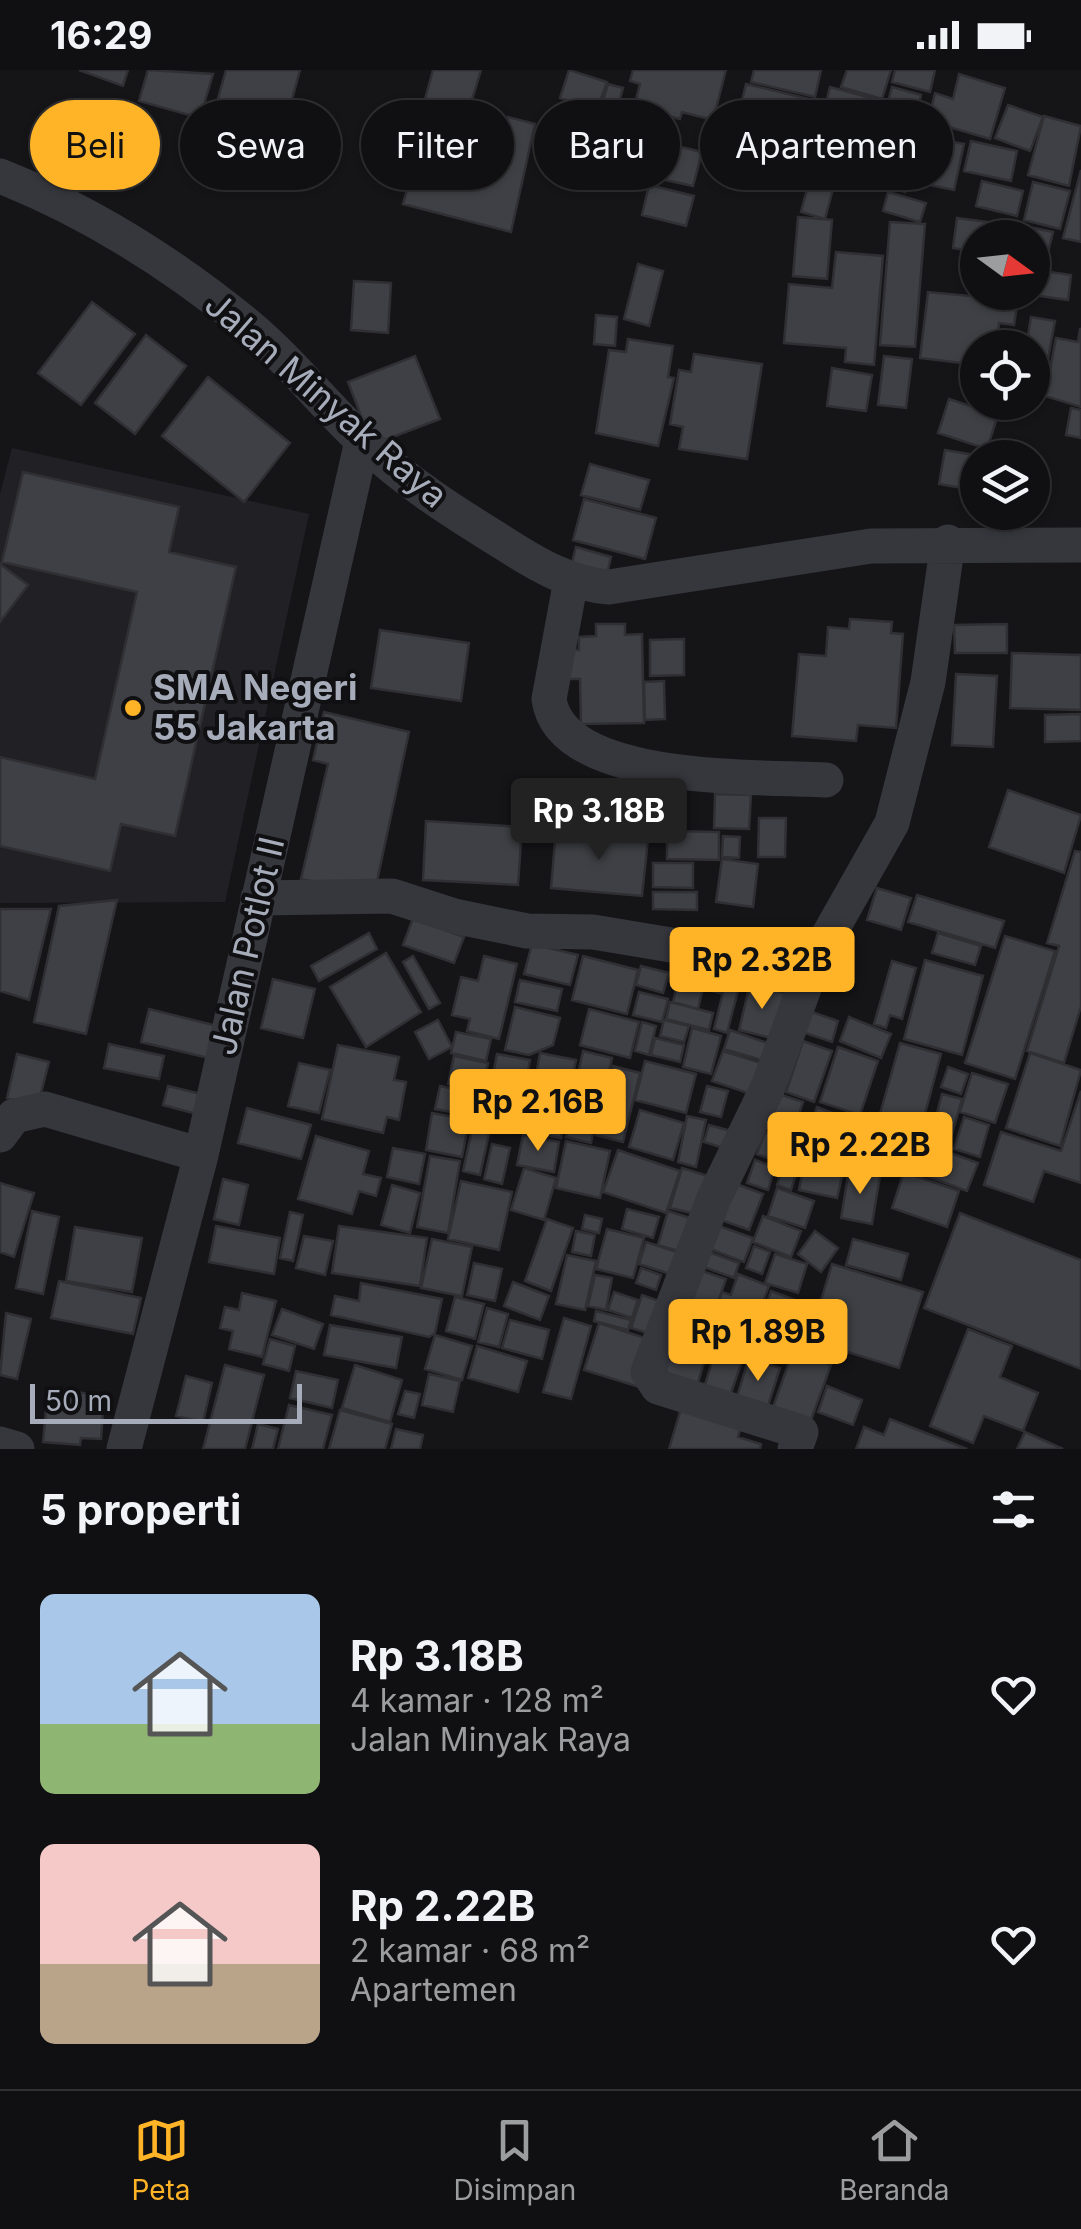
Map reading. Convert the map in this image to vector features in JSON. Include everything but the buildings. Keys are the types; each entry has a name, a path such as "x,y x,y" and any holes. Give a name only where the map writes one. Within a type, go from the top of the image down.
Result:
{"street":[{"name":"Jalan Minyak Raya","path":"0,176 66,202 162,261 298,370 362,441 432,499 572,580 610,586 832,552 948,542 1081,545"},
{"name":"Jalan Potlot II","path":"124,1449 201,1155 362,441"},
{"path":"795,1449 801,1432 658,1387 648,1372 714,1198 768,1087 814,961 892,823 928,682 948,542"},
{"path":"572,580 550,699 552,718 564,734 616,760 658,769 826,780"},
{"path":"258,898 392,896 454,916 527,930 594,932 701,950 814,961"},
{"path":"0,1135 14,1116 45,1108 201,1155"},
{"path":"0,1444 17,1449"}],"shaded area":[{"name":"SMA Negeri 55 Jakarta","path":"12,448 309,514 225,902 0,903 0,494"}],"place":[{"name":"SMA Negeri 55 Jakarta","path":"133,708"}]}
